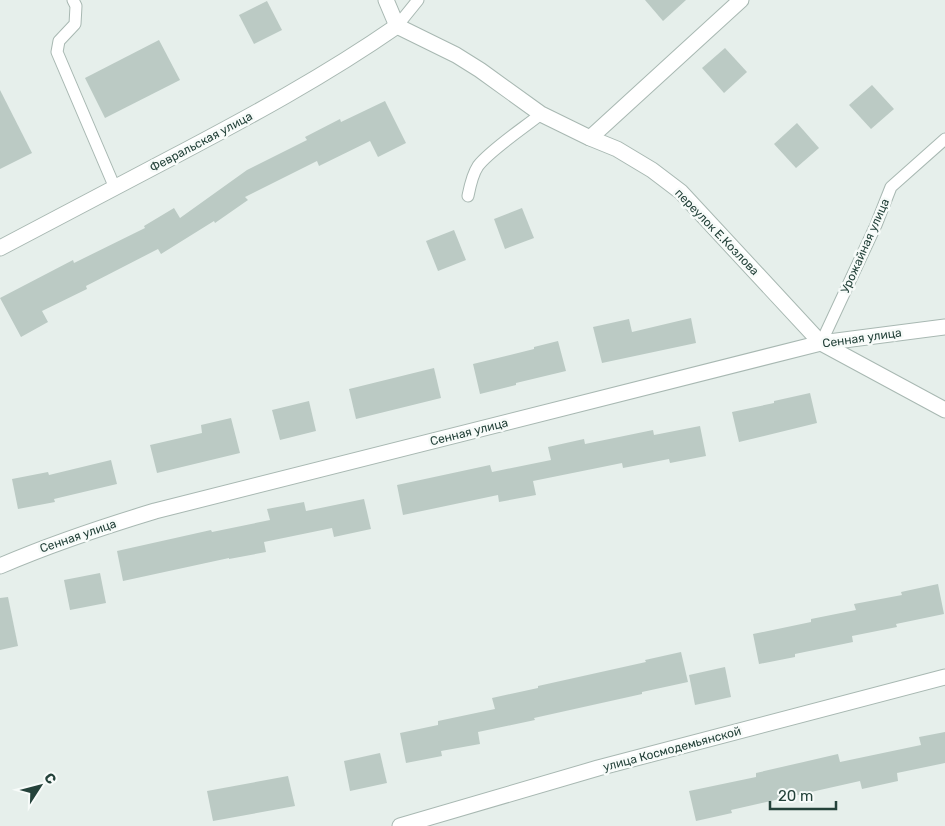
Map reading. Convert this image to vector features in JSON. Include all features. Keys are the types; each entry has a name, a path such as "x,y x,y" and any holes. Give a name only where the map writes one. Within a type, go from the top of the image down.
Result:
{"street":[{"path":"386,0 397,26"},
{"path":"590,138 741,0"},
{"name":"Февральская улица","path":"0,248 313,82 397,26"},
{"name":"переулок Е.Козлова","path":"397,26 456,55 541,114 624,153 652,170 681,192 821,343 945,410"},
{"name":"Сенная улица","path":"0,566 40,549 155,510 821,343 945,327"},
{"name":"улица Космодемьянской","path":"400,826 598,768 945,677"}],"lane":[{"path":"73,0 76,6 75,24 59,41 56,52 115,188"},
{"path":"397,26 418,0"},
{"path":"468,196 472,178 478,166 541,114"},
{"name":"Урожайная улица","path":"821,343 876,225 891,186 945,139"}],"building":[{"path":"645,0 686,0 663,21"},
{"path":"267,1 282,30 254,44 239,15"},
{"path":"159,40 180,80 105,118 85,78"},
{"path":"725,48 747,72 724,93 702,68"},
{"path":"872,85 894,109 871,129 849,105"},
{"path":"0,90 32,153 0,169"},
{"path":"385,101 406,143 378,157 370,141 319,166 317,161 245,197 248,200 215,223 214,221 161,254 158,249 86,286 87,289 42,311 48,322 21,337 0,298 73,260 74,263 145,228 144,226 174,208 180,218 247,170 307,140 305,137 340,119 341,122"},
{"path":"797,123 819,148 796,168 774,144"},
{"path":"522,208 534,238 505,249 494,219"},
{"path":"454,230 466,260 438,271 426,241"},
{"path":"691,318 696,343 602,363 593,327 629,319 632,332"},
{"path":"558,341 566,371 480,394 473,364"},
{"path":"434,368 441,398 356,419 349,389"},
{"path":"810,393 817,423 739,442 732,412"},
{"path":"309,401 316,431 280,440 272,410"},
{"path":"231,418 240,453 157,473 150,445 202,433 201,425"},
{"path":"700,426 706,456 670,463 669,459 623,468 622,463 533,481 536,495 499,502 498,495 403,515 397,485 490,465 492,472 551,460 548,447 584,439 585,444 653,430 654,435"},
{"path":"111,460 117,484 54,499 55,502 18,509 12,479 48,472 49,475"},
{"path":"364,499 371,529 334,537 332,528 264,542 266,552 123,581 117,551 211,530 212,532 270,520 267,509 304,502 306,511"},
{"path":"100,573 106,603 70,610 64,580"},
{"path":"938,584 944,614 896,624 897,627 852,636 853,642 795,654 795,657 759,664 753,634 856,610 854,604 902,595 901,592"},
{"path":"8,597 18,646 0,650 0,598"},
{"path":"681,652 688,682 534,718 535,720 478,732 480,744 441,751 442,756 406,763 400,733 438,725 438,721 495,709 492,698"},
{"path":"725,667 731,697 695,705 689,675"},
{"path":"945,732 945,763 897,773 898,781 862,789 860,781 731,810 732,813 696,821 689,791 756,777 756,773 838,754 840,762 921,745 919,737"},
{"path":"380,753 387,783 350,791 344,761"},
{"path":"288,776 295,806 213,821 207,791"}]}
